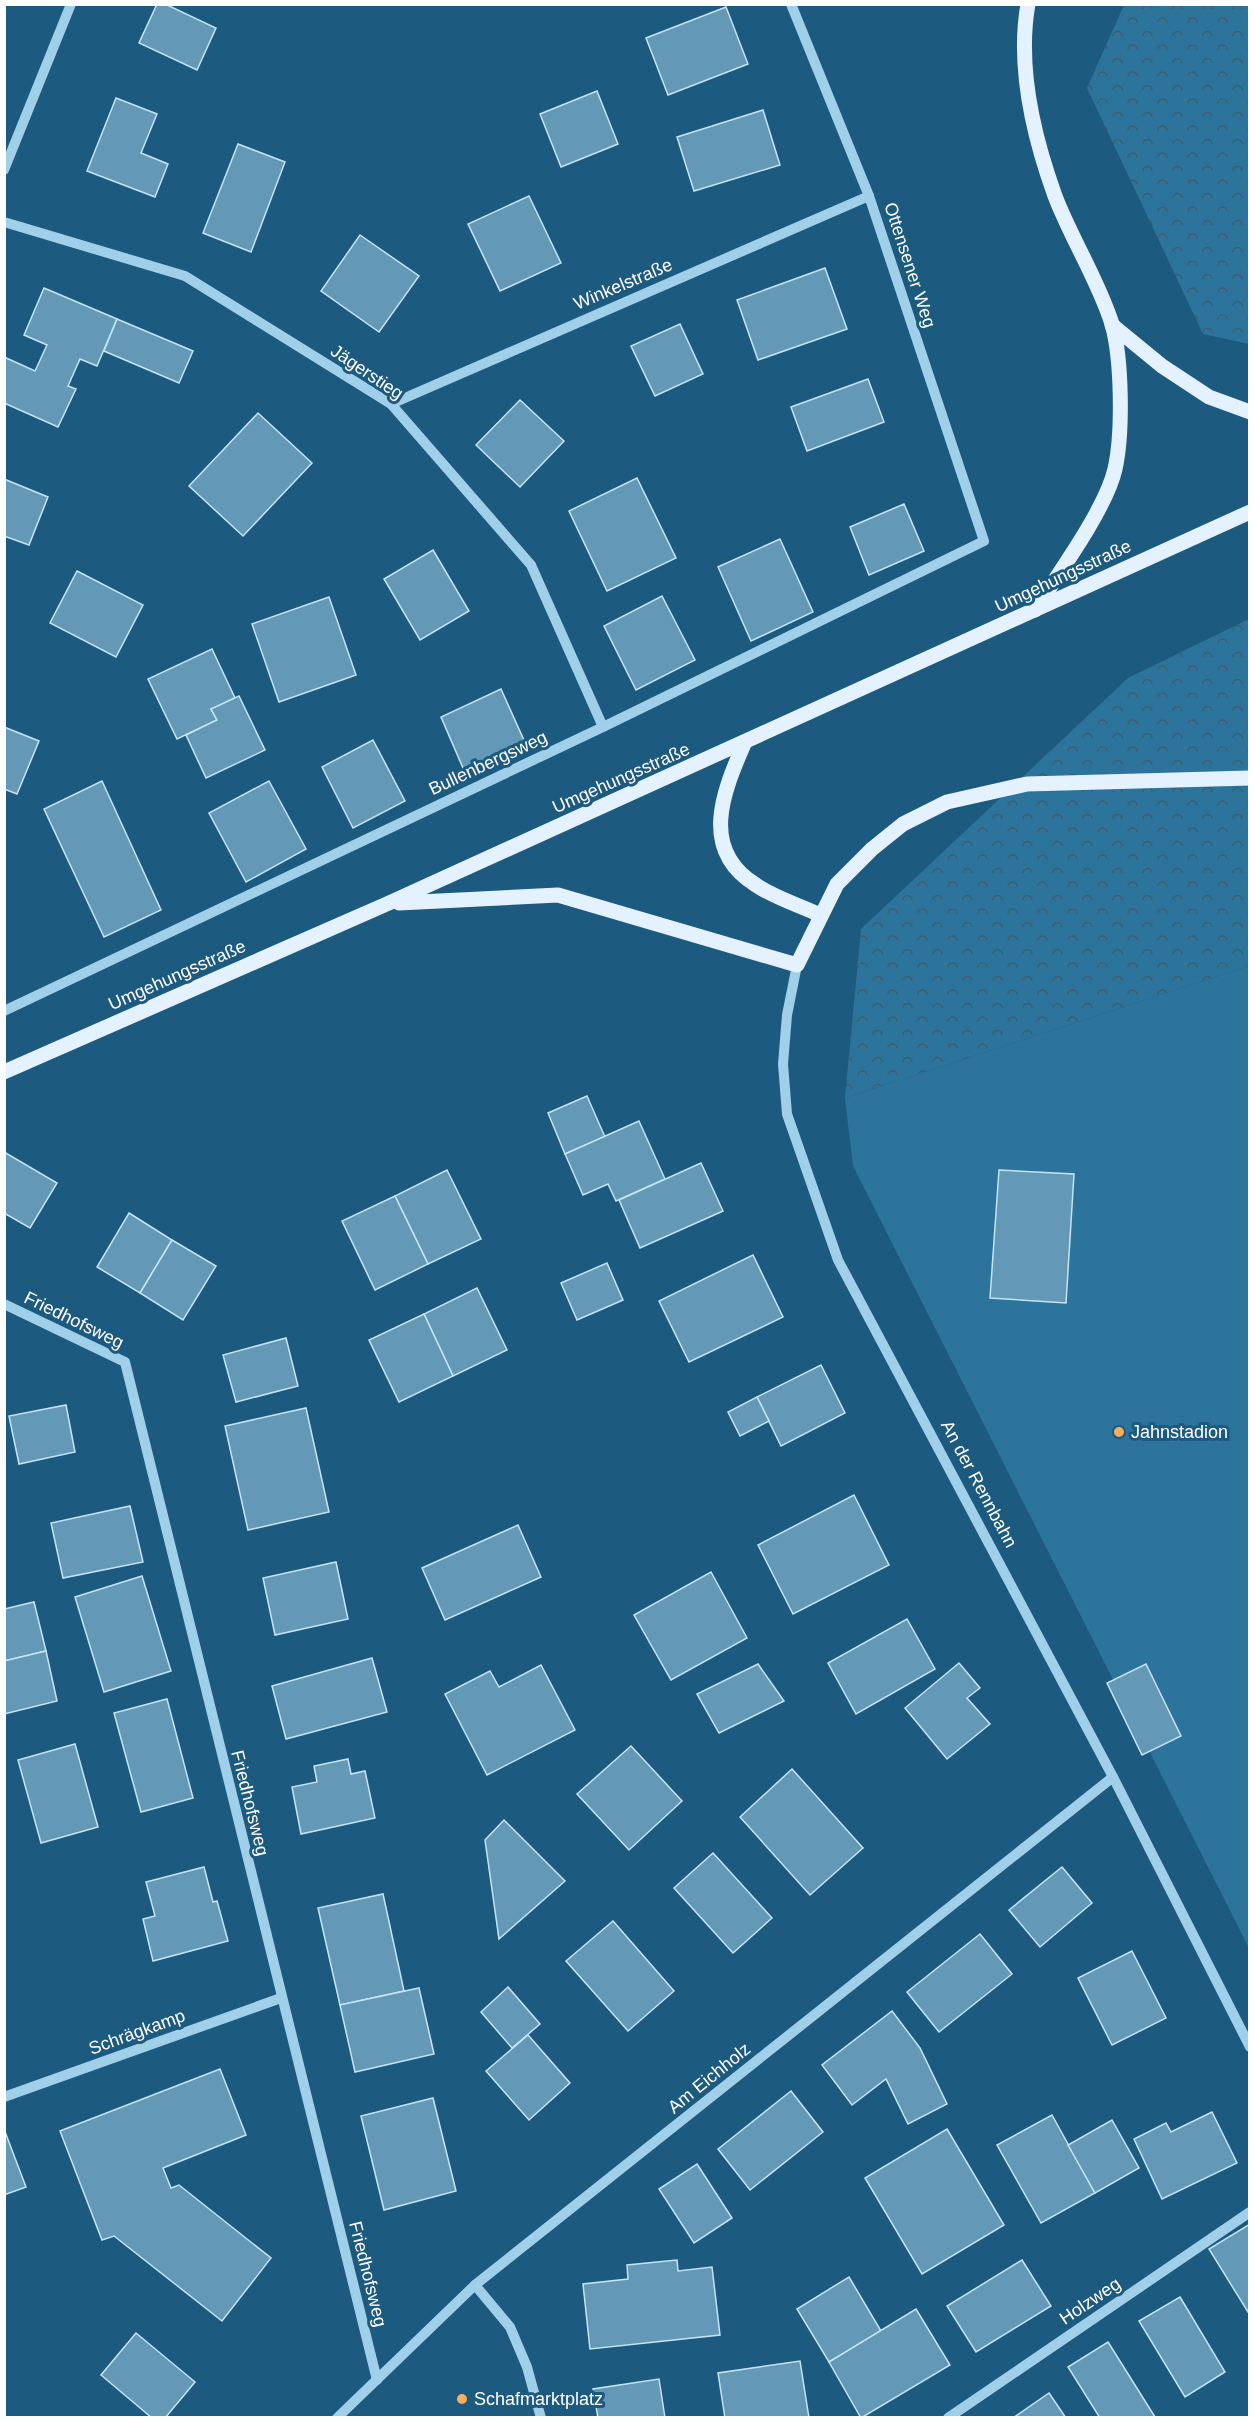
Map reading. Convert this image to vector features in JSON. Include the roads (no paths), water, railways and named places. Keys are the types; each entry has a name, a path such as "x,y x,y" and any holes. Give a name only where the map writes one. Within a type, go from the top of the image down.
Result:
{"main road":[{"path":"1028,4 1026,47 1032,111 1055,196 1112,325 1119,377 1120,426 1115,470 1098,510 1035,610"},
{"path":"1112,325 1162,366 1209,397 1250,412"},
{"name":"Umgehungsstraße","path":"4,1072 744,744 1250,512"},
{"path":"744,744 720,807 721,838 728,858 754,885 820,915"},
{"name":"An der Rennbahn","path":"797,965 837,884 872,849 903,824 947,802 1027,784 1250,778"},
{"path":"389,903 558,895 797,965"}],"street":[{"path":"4,170 71,4"},
{"name":"Ottensener Weg","path":"791,4 869,196 984,541"},
{"name":"Winkelstraße","path":"391,404 869,196"},
{"name":"Jägerstieg","path":"4,222 185,276 391,404 531,565 603,727"},
{"name":"Bullenbergsweg","path":"4,1011 603,727 984,541"},
{"name":"An der Rennbahn","path":"797,965 787,1015 783,1064 788,1114 838,1260 1113,1777 1250,2047"},
{"name":"Friedhofsweg","path":"4,1304 125,1362 377,2380"},
{"name":"Am Eichholz","path":"337,2418 475,2285 1113,1777"},
{"name":"Schrägkamp","path":"4,2097 281,1998"},
{"name":"Holzweg","path":"948,2418 1250,2212"},
{"path":"475,2285 510,2327 527,2367 542,2418"}],"place":[{"name":"Jahnstadion","path":"1119,1432"},
{"name":"Schafmarktplatz","path":"462,2399"}]}
